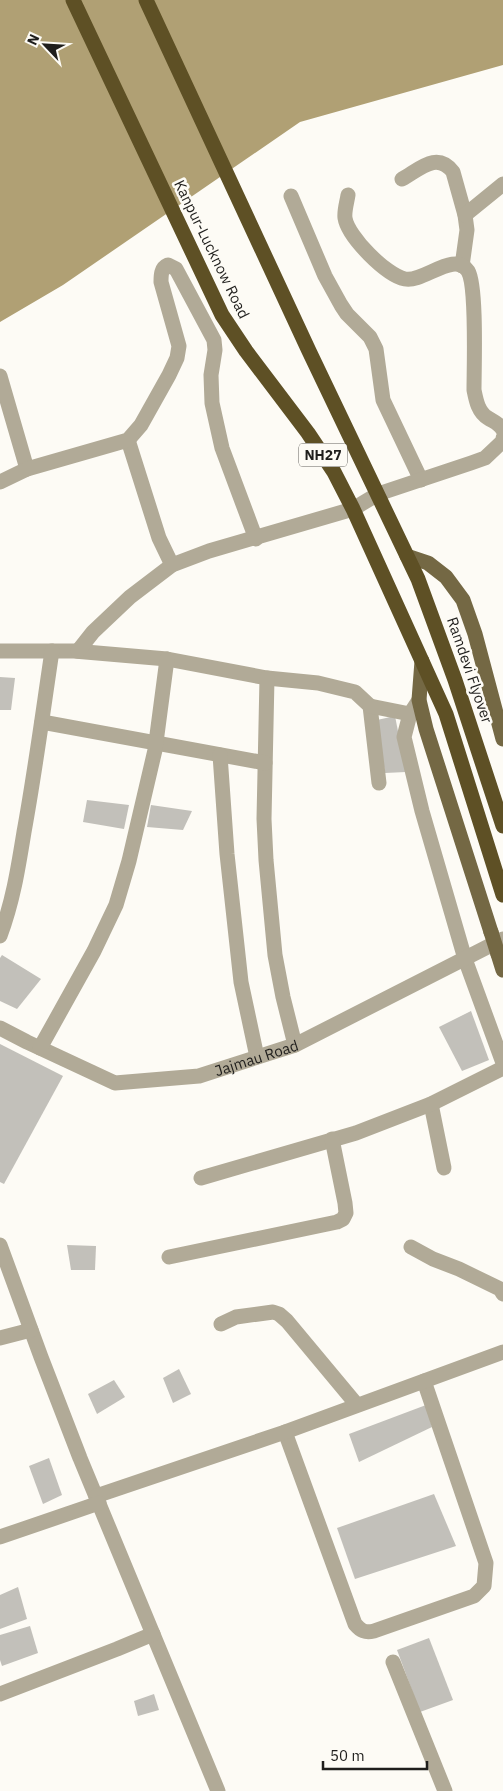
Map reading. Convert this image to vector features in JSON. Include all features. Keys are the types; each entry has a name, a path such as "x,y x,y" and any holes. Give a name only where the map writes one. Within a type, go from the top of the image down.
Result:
{"highway":[{"name":"Kanpur-Lucknow Road","path":"73,0 222,315 334,472 354,509 422,661"},
{"name":"NH27","path":"146,0 309,351 407,556"},
{"name":"Ramdevi Flyover","path":"407,556 436,623 503,826"},
{"name":"NH27","path":"422,661 446,714 503,895"}],"main road":[{"path":"407,556 428,563 446,577 463,600 475,634 503,739"},
{"path":"422,661 419,700 426,729 497,936 498,954 503,970"}],"street":[{"path":"402,179 432,162 442,162 453,172 465,214 467,230 462,266"},
{"path":"465,214 503,184"},
{"path":"348,195 345,217 348,229 355,239 390,273 404,279 415,280 448,265 456,264 462,266 468,272 473,292 474,390 476,402 486,417 501,423"},
{"path":"291,196 324,276 347,314 370,337 376,349 382,400 422,480"},
{"path":"0,482 27,469 128,440 145,417 177,358 179,346 161,282 162,272 165,266 168,265 176,269 214,340 215,350 211,375 212,403 222,448 256,538"},
{"path":"0,376 27,469"},
{"path":"78,651 93,632 130,597 172,566 209,551 303,522 354,509 378,494 485,458 503,441 503,438"},
{"path":"128,440 159,538 172,566"},
{"path":"0,651 78,651 167,659 267,678 318,683 356,692 370,706 410,714"},
{"path":"0,936 10,909 42,722 52,651"},
{"path":"40,1048 94,951 116,905 129,860 156,742 167,659"},
{"path":"267,678 265,763 266,860 275,955 295,1045"},
{"path":"419,700 410,714 404,736 422,811 465,960 503,1063"},
{"path":"370,706 379,783"},
{"path":"42,722 265,763"},
{"path":"220,755 227,854 241,982 256,1057"},
{"name":"Jajmau Road","path":"0,1028 115,1083 199,1076 295,1045 465,960 497,936"},
{"path":"201,1178 356,1133 431,1104 503,1068"},
{"path":"431,1104 444,1168"},
{"path":"169,1257 344,1219 346,1213 345,1203 332,1140"},
{"path":"0,1245 30,1330 97,1499 218,1791"},
{"path":"411,1246 433,1259 460,1268 492,1285 503,1294"},
{"path":"221,1324 236,1317 273,1312 279,1314 287,1321 357,1405"},
{"path":"0,1338 30,1330"},
{"path":"0,1538 97,1499 503,1352"},
{"path":"285,1432 356,1624 360,1630 374,1631 474,1596 484,1586 486,1563 424,1381"},
{"path":"0,1694 153,1634"},
{"path":"393,1662 445,1791"}],"shaded area":[{"path":"0,0 503,0 503,65 300,122 63,285 0,322"}],"building":[{"path":"0,677 15,678 11,710 0,710"},
{"path":"395,716 406,772 385,773 377,720"},
{"path":"87,800 129,805 124,829 83,822"},
{"path":"151,805 192,811 183,830 147,827"},
{"path":"2,955 41,979 17,1009 0,1001 0,958"},
{"path":"471,1011 489,1060 462,1071 439,1027"},
{"path":"0,1044 63,1076 4,1184 0,1182"},
{"path":"67,1245 96,1246 95,1270 71,1270"},
{"path":"179,1369 191,1394 173,1403 163,1378"},
{"path":"114,1380 125,1397 97,1414 88,1394"},
{"path":"426,1405 432,1427 359,1462 349,1434"},
{"path":"49,1458 62,1495 43,1504 29,1466"},
{"path":"434,1494 456,1546 355,1579 337,1528"},
{"path":"18,1587 27,1619 0,1629 0,1595"},
{"path":"30,1626 38,1653 2,1666 0,1660 0,1635"},
{"path":"429,1638 453,1700 420,1712 397,1650"},
{"path":"154,1694 159,1710 138,1716 134,1701"}]}
